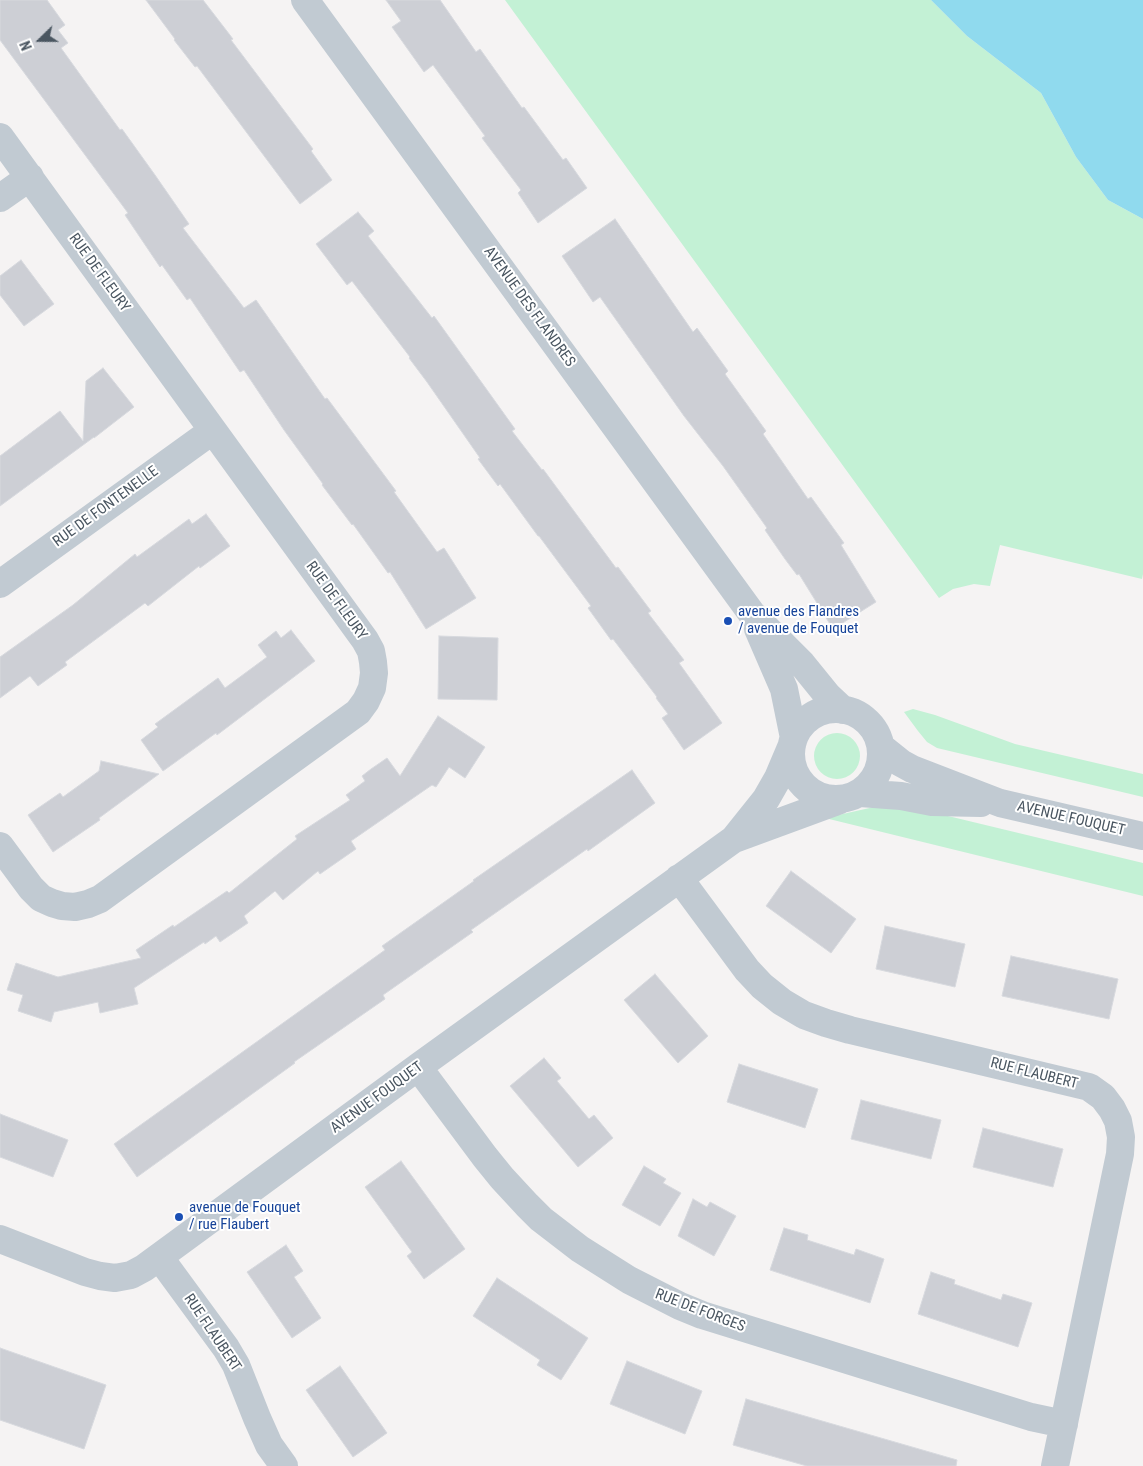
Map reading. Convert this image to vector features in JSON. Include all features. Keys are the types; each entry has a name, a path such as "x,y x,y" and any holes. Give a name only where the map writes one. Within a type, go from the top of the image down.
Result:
{"street":[{"name":"AVENUE DES FLANDRES","path":"305,0 752,614 802,664 828,696 843,710"},
{"name":"RUE DE FLEURY","path":"0,137 365,640 374,662 372,688 358,712 100,899 74,907 62,906 41,898 31,888 0,846"},
{"path":"0,198 30,177"},
{"name":"RUE DE FONTENELLE","path":"0,584 212,430"},
{"name":"AVENUE DES FLANDRES","path":"752,614 784,689 793,742"},
{"path":"825,710 843,710 860,715 871,725 881,747 880,766 875,779 850,797 826,799 802,785 793,766 791,752 793,742 801,726 812,716 825,710"},
{"name":"AVENUE FOUQUET","path":"734,839 766,799 778,778 793,742"},
{"name":"AVENUE FOUQUET","path":"881,747 912,769 1000,803 1143,836"},
{"name":"AVENUE FOUQUET","path":"0,1239 85,1272 116,1278 131,1275 160,1258 418,1067 734,839 850,797 901,796 932,802 1000,803"},
{"name":"RUE FLAUBERT","path":"679,878 747,970 762,986 782,1002 804,1015 850,1030 1089,1087 1103,1097 1112,1108 1118,1121 1121,1137 1120,1154 1055,1466"},
{"name":"RUE DE FORGES","path":"418,1067 485,1157 527,1206 580,1249 629,1280 702,1315 1032,1417 1064,1424"},
{"name":"RUE FLAUBERT","path":"160,1258 226,1348 236,1365 269,1445 284,1466"}],"green space":[{"path":"505,0 931,0 967,36 1041,93 1076,157 1108,200 1143,219 1142,579 1000,545 990,586 974,584 953,589 939,598"},
{"path":"913,709 1015,744 1143,774 1143,797 937,748 927,742 904,712"},
{"path":"842,733 846,734 856,743 859,747 859,765 850,775 842,779 832,779 824,775 815,765 814,751 818,743 828,734"},
{"path":"874,807 919,809 1143,863 1143,896 825,818"}],"water":[{"path":"931,0 1143,0 1143,219 1108,200 1076,157 1041,93 967,36"}],"building":[{"path":"0,0 47,0 65,25 58,30 68,43 61,48 120,130 122,129 189,224 183,228 244,308 256,300 325,399 327,398 396,491 394,492 437,552 444,548 476,598 426,629 390,572 388,573 322,485 244,370 240,372 190,298 187,300 162,265 160,267 125,215 128,213 0,40"},
{"path":"146,0 203,0 313,149 311,151 332,180 300,204 197,66 195,67 174,40"},
{"path":"386,0 440,0 476,52 480,49 522,108 524,107 563,160 566,158 587,188 538,223 518,193 521,190 482,138 485,136 433,65 424,72 392,27 401,21"},
{"path":"358,212 374,231 368,236 432,318 434,316 515,429 512,431 543,469 616,568 618,567 651,611 648,613 684,660 679,663 722,723 684,750 662,718 668,714 657,697 613,639 611,640 588,608 591,606 500,484 498,486 478,459 480,458 410,357 352,281 347,285 316,244"},
{"path":"615,219 693,332 697,328 728,371 725,374 766,431 763,434 808,499 811,497 844,543 841,545 876,602 833,629 799,574 797,575 785,559 765,530 767,528 723,466 684,416 600,297 593,302 562,256"},
{"path":"21,260 54,304 24,326 0,295 0,276"},
{"path":"103,368 134,407 0,506 0,456 60,411 83,441 86,381"},
{"path":"206,514 230,546 200,568 199,566 148,606 145,603 65,662 67,665 38,686 30,676 0,698 0,657 73,605 135,554 137,557 189,519 192,524"},
{"path":"291,630 315,661 217,735 216,733 163,771 141,740 158,727 155,724 218,678 225,688 267,657 258,645 276,631 281,638"},
{"path":"439,636 498,638 497,700 438,699"},
{"path":"438,716 485,747 465,778 449,767 436,787 432,785 351,841 356,849 320,874 318,871 283,900 275,891 244,916 248,923 220,942 216,936 205,944 204,942 134,988 138,1004 100,1013 98,1002 54,1012 51,1022 18,1011 23,995 7,990 16,963 58,977 141,958 136,950 227,891 229,893 297,839 295,836 350,800 346,795 365,781 362,776 371,769 387,758 400,776"},
{"path":"101,761 159,774 99,818 100,820 53,852 28,815 60,793 63,797 99,771"},
{"path":"632,770 655,803 471,930 473,932 383,995 385,999 294,1062 137,1177 114,1144 385,950 382,946 473,880"},
{"path":"791,871 856,919 831,953 766,906"},
{"path":"885,926 965,944 955,987 876,969"},
{"path":"1011,956 1118,979 1109,1019 1002,996"},
{"path":"655,974 708,1036 678,1063 624,1000"},
{"path":"544,1058 561,1078 557,1081 589,1119 594,1115 613,1138 578,1167 510,1086"},
{"path":"739,1064 818,1089 805,1128 727,1102"},
{"path":"861,1100 941,1120 931,1159 851,1139"},
{"path":"0,1114 68,1140 53,1177 0,1157"},
{"path":"983,1128 1063,1149 1053,1187 973,1167"},
{"path":"401,1161 465,1249 424,1279 407,1256 412,1252 365,1187"},
{"path":"644,1166 666,1179 663,1183 681,1193 660,1226 622,1205"},
{"path":"693,1199 707,1207 710,1202 736,1216 714,1256 678,1236"},
{"path":"784,1228 808,1235 807,1240 854,1255 856,1249 884,1259 870,1303 770,1270"},
{"path":"286,1245 303,1271 294,1277 321,1318 292,1338 247,1272"},
{"path":"931,1272 955,1280 954,1284 1001,1300 1003,1294 1032,1303 1018,1347 918,1314"},
{"path":"497,1278 588,1338 561,1380 537,1365 540,1360 473,1316"},
{"path":"0,1348 106,1385 84,1449 0,1420"},
{"path":"627,1361 702,1391 685,1434 610,1404"},
{"path":"340,1366 387,1433 353,1457 306,1390"},
{"path":"746,1399 957,1460 956,1466 807,1466 733,1445"}],"place":[{"name":"avenue des Flandres / avenue de Fouquet","path":"728,621"},
{"name":"avenue de Fouquet / rue Flaubert","path":"179,1217"}]}
